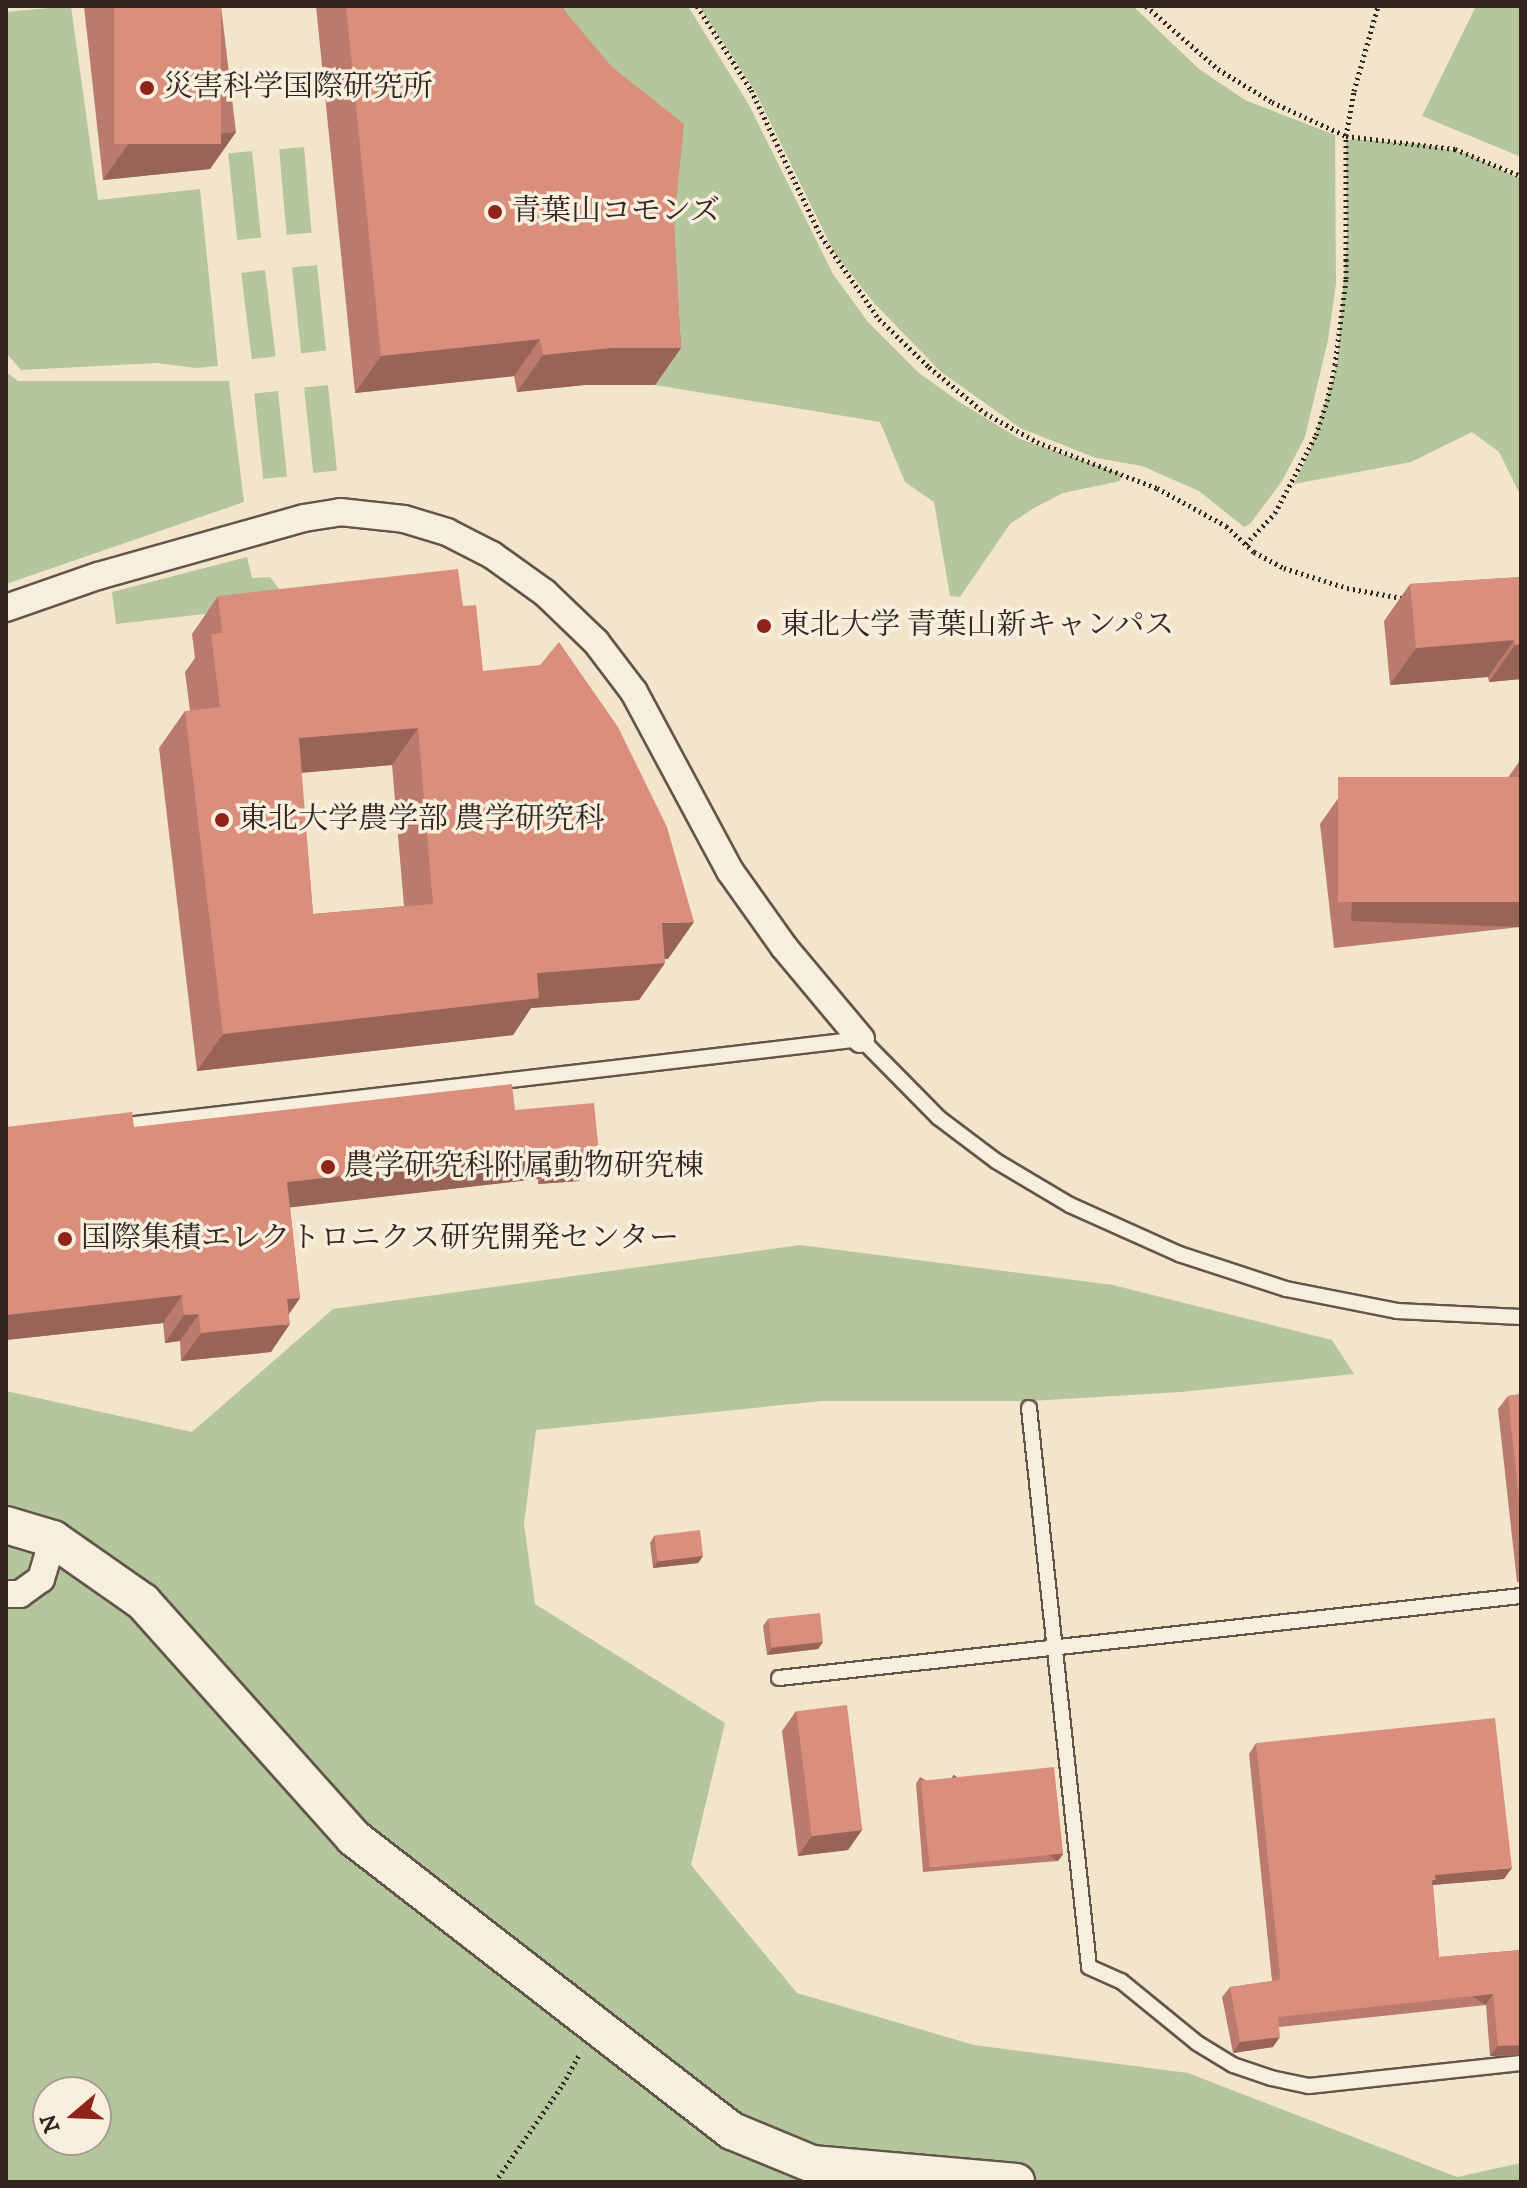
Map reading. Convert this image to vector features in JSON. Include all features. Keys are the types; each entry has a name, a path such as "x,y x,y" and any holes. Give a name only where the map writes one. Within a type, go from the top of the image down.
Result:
{"street":[{"path":"6,608 98,576 304,518 340,512 404,519 447,532 481,549 545,593 596,642 634,692 730,871 784,947 861,1039"},
{"path":"6,1525 53,1539 143,1602 354,1838 732,2131 812,2164 1016,2182"},
{"path":"6,1594 20,1594 41,1579 53,1539"}],"lane":[{"path":"101,1128 861,1039 939,1118 996,1161 1070,1205 1179,1254 1286,1289 1397,1311 1521,1317"},
{"path":"1029,1408 1089,1967 1121,1981 1197,2043 1233,2065 1271,2078 1309,2086 1521,2063"},
{"path":"779,1678 1521,1596"}],"path":[{"path":"697,6 751,90 821,236 879,319 985,413 1037,442 1157,488 1226,526 1246,544 1284,568 1347,588 1413,600"},
{"path":"1146,6 1218,69 1272,102 1346,136 1455,149 1521,176"},
{"path":"1246,544 1275,513 1316,435 1327,401 1342,325 1346,279 1346,136 1354,91 1378,6"},
{"path":"495,2182 563,2084 595,2025"}],"green space":[{"path":"71,6 98,200 200,189 218,366 196,368 157,363 21,370 6,353 6,12"},
{"path":"512,6 688,6 749,105 833,274 868,322 919,373 961,403 1020,439 1121,474 1120,481 1063,493 1010,524 960,597 950,596 934,502 905,482 880,422 655,385 648,262"},
{"path":"699,6 1133,6 1199,69 1245,100 1335,135 1336,284 1328,340 1305,437 1282,481 1250,524 1244,527 1199,491 1142,466 1096,458 1020,428 941,372 874,303 835,254 755,91"},
{"path":"1476,6 1521,6 1521,157 1422,116"},
{"path":"1352,139 1421,144 1465,153 1521,179 1521,496 1499,452 1472,432 1411,462 1294,484 1310,450 1337,365 1347,239 1346,143"},
{"path":"304,147 311,233 287,235 279,149"},
{"path":"252,151 261,238 237,240 228,154"},
{"path":"317,265 326,351 301,353 292,268"},
{"path":"265,270 276,356 252,359 241,273"},
{"path":"6,372 18,381 229,381 244,502 6,584"},
{"path":"328,385 337,471 313,473 304,388"},
{"path":"278,391 287,477 263,479 254,394"},
{"path":"247,557 252,578 270,577 283,594 285,605 116,624 112,592"},
{"path":"800,1245 1113,1285 1332,1340 1354,1374 1181,1392 1030,1401 822,1401 536,1430 524,1524 535,1604 725,1723 691,1865 797,1993 974,2045 1188,2073 1457,2177 1521,2163 1521,2182 6,2182 6,1391 192,1432 333,1309"}],"building":[{"name":"災害科学国際研究所","path":"114,6 221,6 221,144 114,144"},
{"name":"青葉山コモンズ","path":"346,6 562,6 612,67 684,124 674,225 681,348 610,348 543,355 540,339 381,356"},
{"name":"東北大学農学部 農学研究科","path":"458,569 463,606 476,605 483,671 540,665 559,642 618,727 667,827 694,922 662,923 665,963 537,973 539,998 223,1034 185,711 220,707 211,634 222,633 218,596","holes":["418,728 433,904 313,914 299,738"]},
{"path":"1521,577 1521,644 1515,645 1514,640 1416,648 1410,584"},
{"path":"1338,777 1521,777 1521,902 1338,902"},
{"path":"512,1084 515,1110 594,1103 599,1153 558,1157 557,1152 287,1182 300,1298 287,1299 290,1324 201,1333 199,1314 184,1315 182,1295 6,1315 6,1127 132,1112 134,1127"},
{"path":"1521,1394 1521,1520 1508,1396"},
{"path":"700,1530 703,1556 658,1561 654,1536"},
{"path":"820,1613 823,1642 771,1647 768,1618"},
{"path":"847,1705 862,1830 812,1836 796,1711"},
{"path":"1495,1718 1512,1868 1435,1875 1436,1880 1432,1880 1439,1957 1521,1950 1521,2045 1498,2046 1493,1994 1278,2017 1280,2037 1240,2042 1230,1987 1279,1980 1280,1975 1256,1743"},
{"path":"1054,1767 1063,1854 930,1868 921,1781"}],"place":[{"name":"災害科学国際研究所","path":"147,88"},
{"name":"青葉山コモンズ","path":"495,212"},
{"name":"東北大学 青葉山新キャンパス","path":"764,626"},
{"name":"東北大学農学部 農学研究科","path":"222,820"},
{"name":"農学研究科附属動物研究棟","path":"328,1167"},
{"name":"国際集積エレクトロニクス研究開発センター","path":"65,1239"}]}
